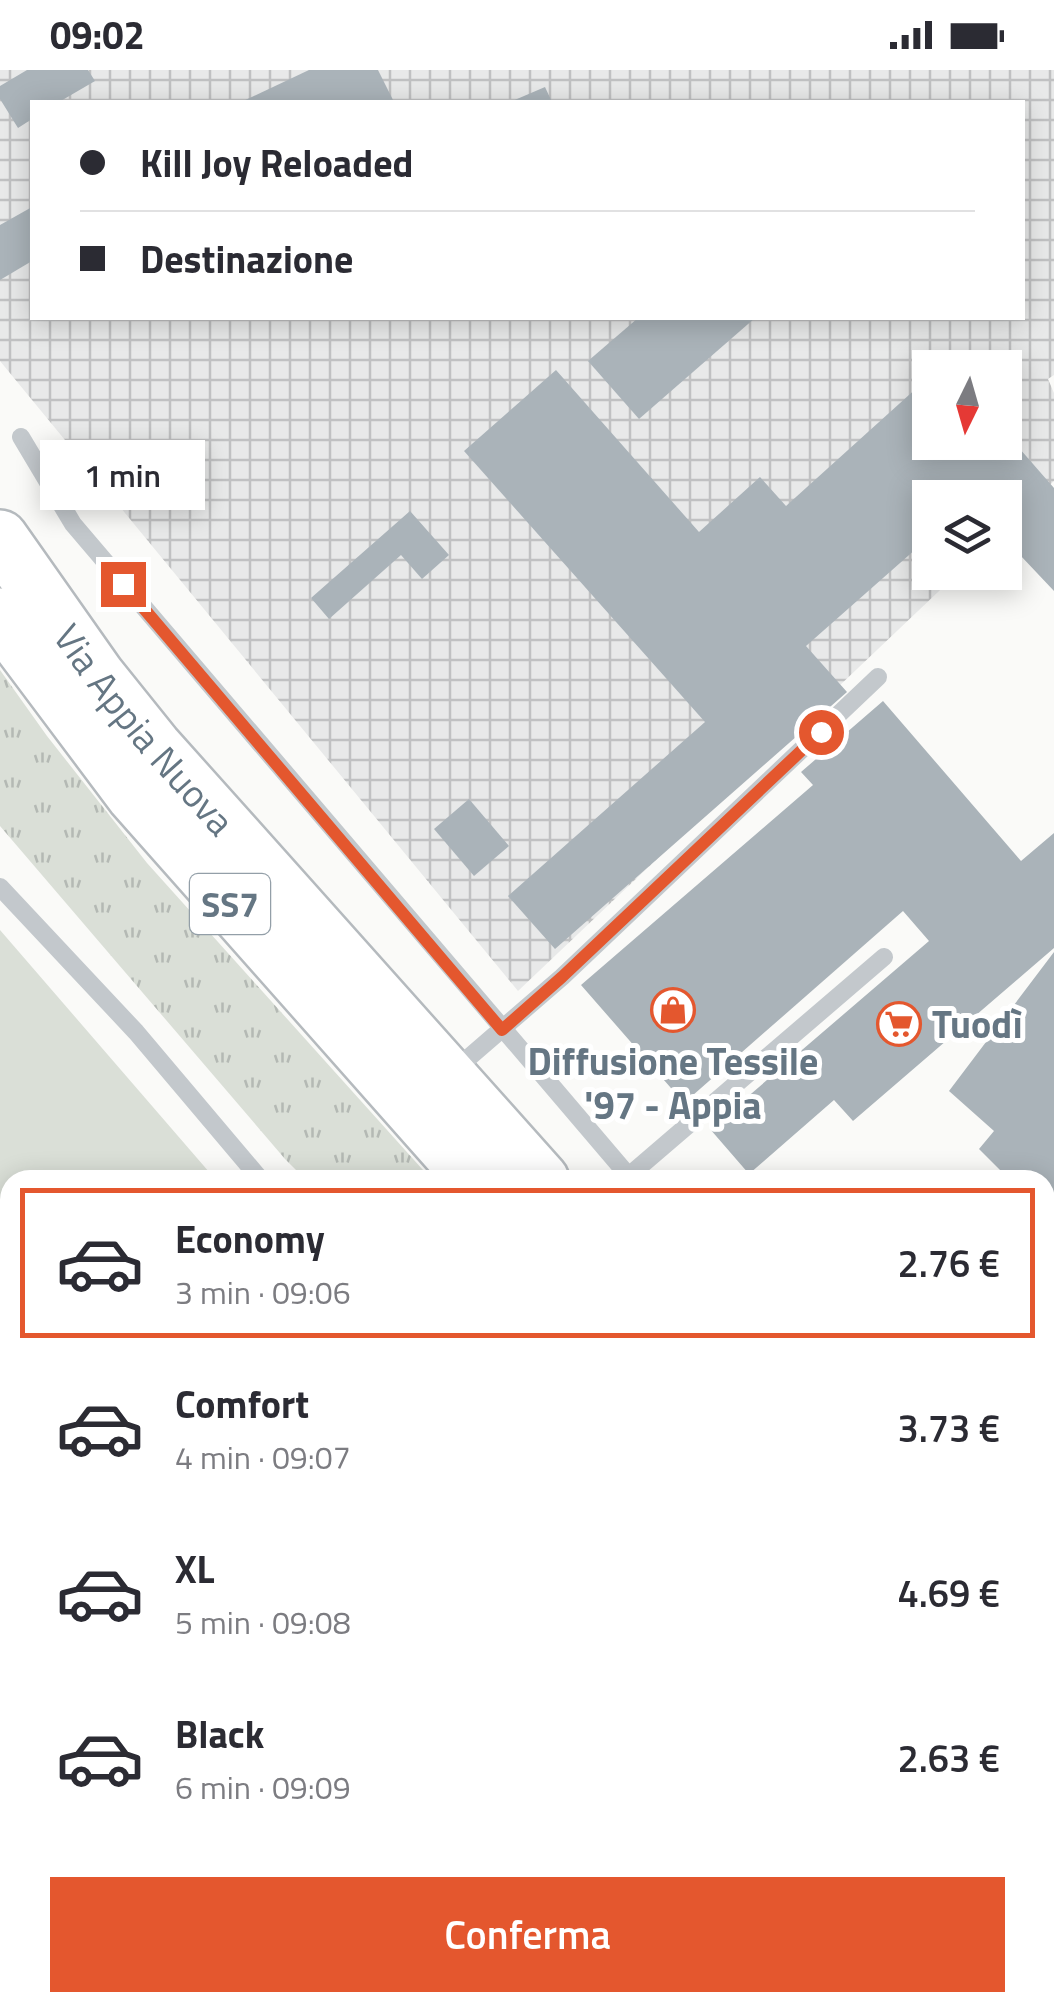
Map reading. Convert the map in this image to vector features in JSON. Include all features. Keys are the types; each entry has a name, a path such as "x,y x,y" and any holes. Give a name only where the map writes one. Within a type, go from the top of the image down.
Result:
{"main road":[{"name":"Via Appia Nuova","path":"0,538 97,676 154,747 532,1170"},
{"name":"Via Appia Nuova","path":"0,616 134,795 466,1170"}],"lane":[{"path":"20,437 73,524 620,1170"},
{"path":"447,1077 562,977 878,677"},
{"path":"0,888 136,1032 253,1170"},
{"path":"638,1170 884,957"}],"shaded area":[{"path":"0,70 1054,70 1054,375 1048,379 1054,393 1054,481 1022,512 1022,480 912,480 912,590 940,590 518,991 0,361"}],"green space":[{"path":"0,670 147,863 423,1170 296,1170 0,826"},
{"path":"0,930 207,1170 0,1170"}],"building":[{"path":"27,70 88,70 95,81 62,100 30,100 30,120 18,128 0,99 0,86"},
{"path":"309,70 378,70 393,100 245,100"},
{"path":"545,87 551,100 515,100"},
{"path":"30,208 30,262 0,280 0,225"},
{"path":"636,320 753,320 639,419 588,361"},
{"path":"556,370 699,532 760,477 786,506 912,392 912,460 1022,460 1022,451 1054,488 1054,591 1022,557 1022,480 912,480 912,552 806,646 847,692 555,949 508,896 705,722 464,451"},
{"path":"410,511 449,555 422,579 401,555 329,619 311,598"},
{"path":"883,701 1021,861 1054,833 1054,948 853,1121 834,1100 754,1170 746,1170 710,1129 929,941 903,911 684,1103 581,985 813,785 801,772"},
{"path":"469,799 509,846 474,876 434,829"},
{"path":"1054,952 1054,1170 1000,1170 979,1149 994,1131 949,1091"}],"place":[{"name":"Diffusione Tessile '97 - Appia","path":"673,1010"},
{"name":"Tuodì","path":"899,1024"}],"route":[{"path":"123,584 502,1030 821,732"}]}
